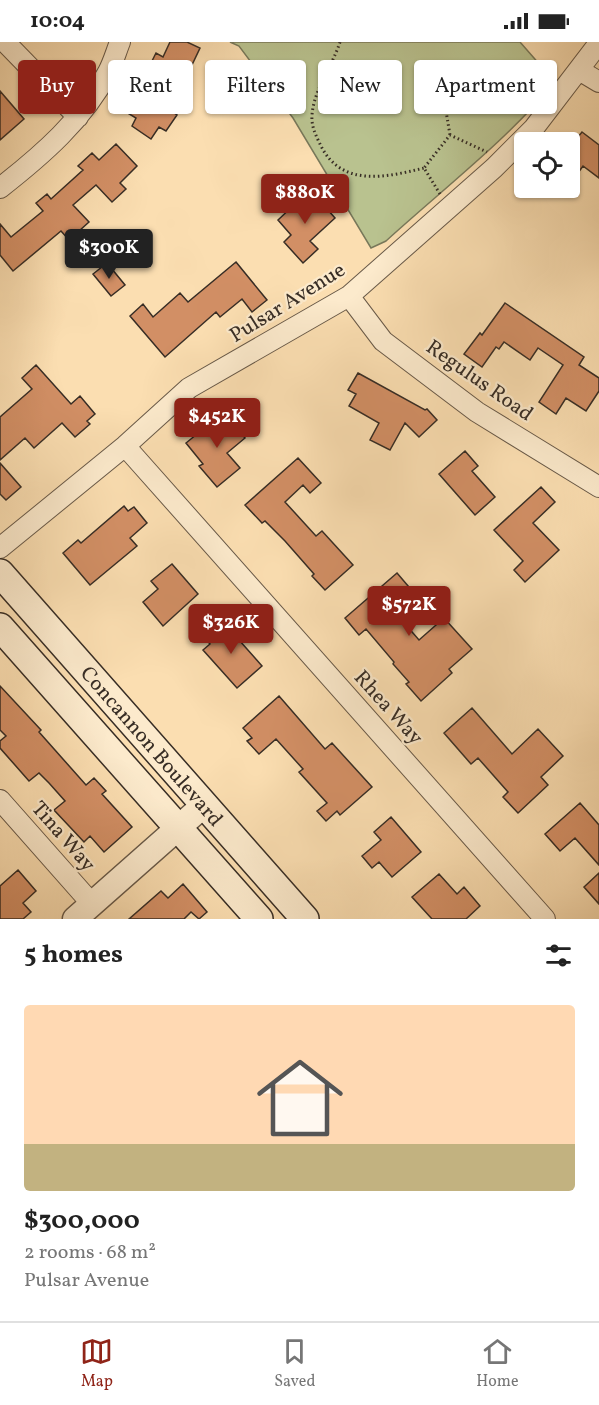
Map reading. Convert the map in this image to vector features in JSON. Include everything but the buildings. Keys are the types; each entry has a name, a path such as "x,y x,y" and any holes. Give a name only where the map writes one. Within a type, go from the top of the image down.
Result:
{"main road":[{"name":"Concannon Boulevard","path":"0,573 305,919"},
{"name":"Concannon Boulevard","path":"0,627 259,919"}],"street":[{"path":"5,42 78,117"},
{"path":"0,188 25,168 78,117 108,73 120,42"},
{"name":"Pulsar Avenue","path":"0,548 125,446 189,388 349,296 494,168 534,128 599,43"},
{"path":"579,70 599,82"},
{"name":"Regulus Road","path":"349,296 383,341 477,412 599,487"},
{"name":"Rhea Way","path":"125,446 545,919"},
{"name":"Tina Way","path":"0,800 83,912"},
{"path":"83,912 204,805"}],"path":[{"path":"340,42 334,61 316,93 311,117 314,134 324,152 339,166 361,176 385,177 424,168 450,135 446,114"},
{"path":"450,135 488,153"},
{"path":"424,168 441,195"}],"green space":[{"path":"230,42 520,42 536,60 414,60 414,114 526,114 474,164 386,241 371,248 290,114 306,114 306,60 250,60 239,46"}]}
